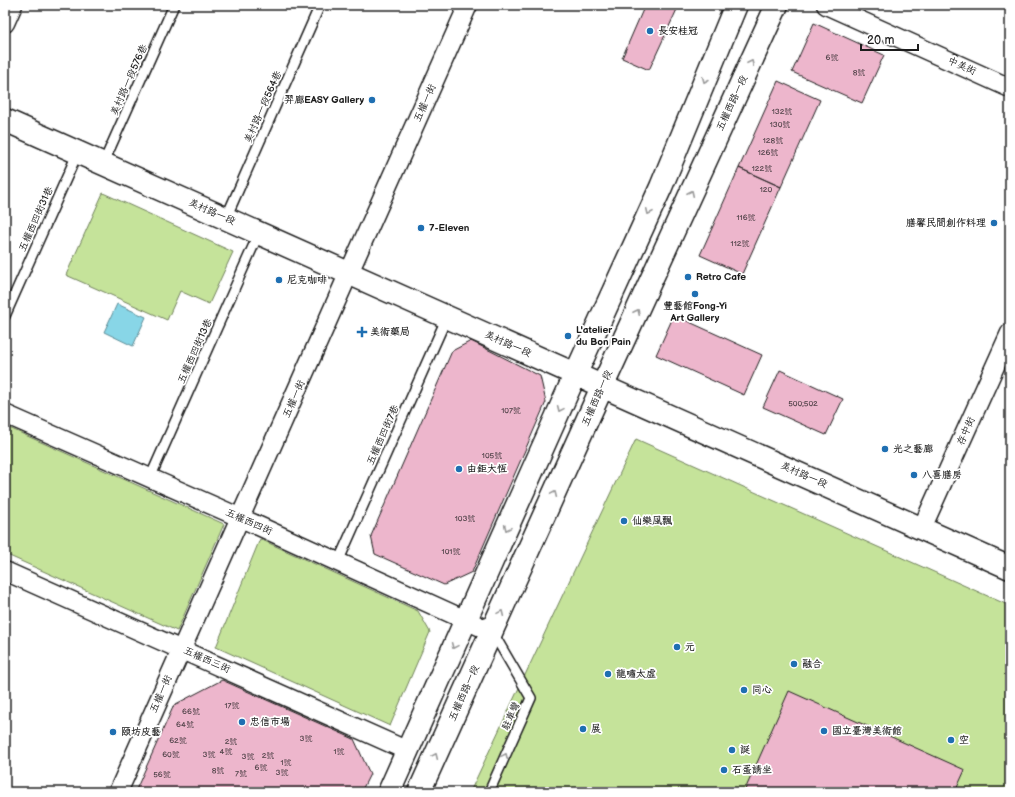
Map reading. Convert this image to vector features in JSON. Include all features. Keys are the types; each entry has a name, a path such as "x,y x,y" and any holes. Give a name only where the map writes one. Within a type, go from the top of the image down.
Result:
{"main road":[{"path":"389,792 576,373 661,187 736,5"},
{"name":"五權西路一段","path":"419,792 777,5"},
{"name":"美村路一段","path":"5,120 603,385 1010,568"}],"street":[{"path":"5,23 13,5"},
{"name":"五權一街","path":"118,792 350,274 468,5"},
{"name":"中美街","path":"826,5 1010,88"},
{"name":"存中街","path":"922,528 1010,333"},
{"name":"五權西四街","path":"5,414 241,518 492,632"},
{"name":"五權西三街","path":"5,571 408,751"}],"lane":[{"name":"美村路一段576巷","path":"103,164 174,5"},
{"name":"美村路一段564巷","path":"226,218 320,5"},
{"name":"五權西四街31巷","path":"5,316 78,152"},
{"name":"五權西四街13巷","path":"150,478 260,233"},
{"name":"五權西四街7巷","path":"338,562 447,317"},
{"name":"駐車彎","path":"489,792 531,698 492,632"}],"green space":[{"path":"103,193 233,252 209,304 180,291 167,320 66,275"},
{"path":"5,426 224,524 177,631 5,554"},
{"path":"636,439 1010,606 1010,792 470,792"},
{"path":"260,539 418,611 430,632 390,726 216,647"}],"water":[{"path":"117,304 146,317 133,346 104,332"}],"building":[{"name":"長安桂冠","path":"645,5 679,5 649,70 622,58"},
{"path":"814,23 884,55 862,103 792,72"},
{"path":"778,81 820,100 781,187 739,168"},
{"path":"739,168 781,187 742,274 700,255"},
{"path":"674,315 762,355 744,395 656,355"},
{"name":"由鉅大恆","path":"471,341 540,376 546,402 472,572 444,585 375,554 371,536 452,351"},
{"path":"780,370 843,399 826,435 763,407"},
{"name":"忠信市場","path":"222,680 354,739 370,774 361,792 135,792 174,705"},
{"name":"國立臺灣美術館","path":"789,691 965,770 955,792 744,792"}],"place":[{"name":"長安桂冠","path":"650,31"},
{"name":"羿廊EASY Gallery","path":"372,100"},
{"name":"膳馨民間創作料理","path":"994,223"},
{"name":"7-Eleven","path":"421,228"},
{"name":"Retro Cafe","path":"688,277"},
{"name":"尼克咖啡","path":"279,280"},
{"name":"豐藝館Fong-Yi Art Gallery","path":"695,294"},
{"name":"美術藥局","path":"362,332"},
{"name":"L'atelier du Bon Pain","path":"568,336"},
{"name":"光之藝廊","path":"885,449"},
{"name":"由鉅大恆","path":"459,469"},
{"name":"八喜膳房","path":"914,475"},
{"name":"仙樂風飄","path":"624,521"},
{"name":"元","path":"677,647"},
{"name":"融合","path":"794,664"},
{"name":"龍嘯太虛","path":"608,674"},
{"name":"同心","path":"744,690"},
{"name":"忠信市場","path":"242,722"},
{"name":"展","path":"583,729"},
{"name":"國立臺灣美術館","path":"824,731"},
{"name":"頤坊皮藝","path":"113,732"},
{"name":"空","path":"951,740"},
{"name":"誕","path":"732,750"},
{"name":"石蛋請坐","path":"724,770"}]}
